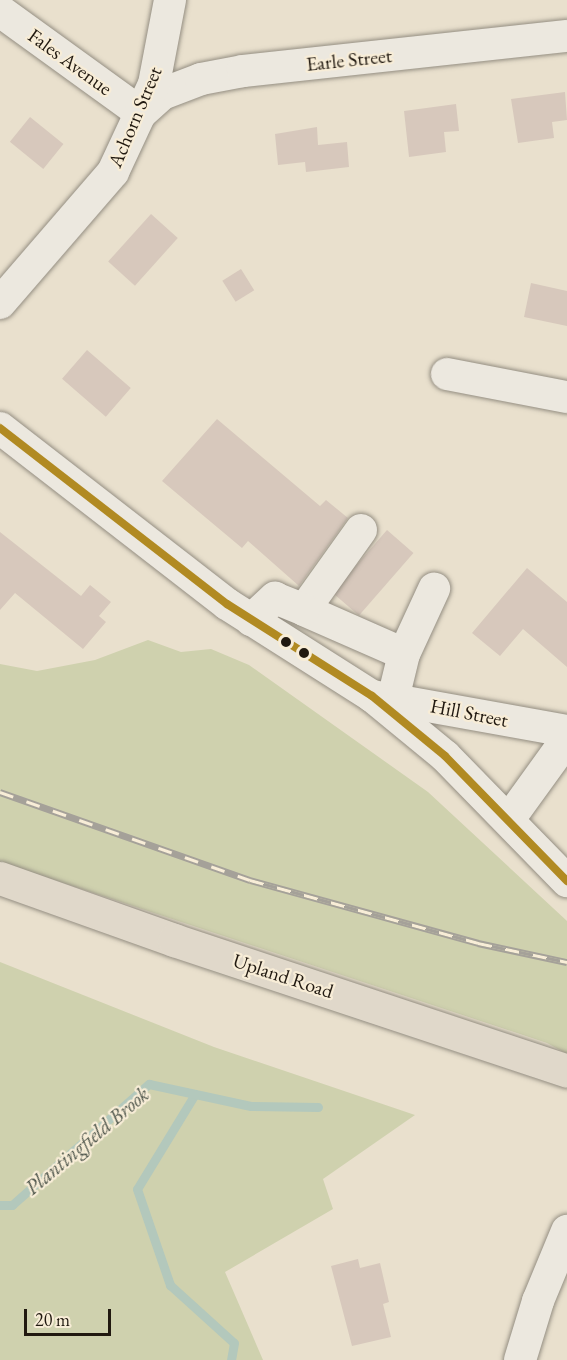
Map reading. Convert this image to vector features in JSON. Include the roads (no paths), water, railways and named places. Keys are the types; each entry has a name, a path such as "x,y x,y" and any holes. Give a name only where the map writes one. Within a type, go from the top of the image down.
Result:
{"main road":[{"name":"Upland Road","path":"0,878 174,940 567,1071"}],"street":[{"name":"Achorn Street","path":"0,303 113,172 154,84 170,0"},
{"name":"Fales Avenue","path":"0,11 141,112"},
{"name":"Earle Street","path":"141,112 162,93 243,71 567,36"},
{"path":"447,374 567,397"},
{"path":"0,428 128,531 251,620 382,697 510,818 567,881"},
{"path":"304,610 361,530"},
{"path":"382,697 434,589"},
{"path":"251,620 275,597 404,654"},
{"name":"Hill Street","path":"382,697 567,732"},
{"path":"510,818 567,739"},
{"path":"520,1360 563,1252"}],"waterway":[{"name":"Plantingfield Brook","path":"0,1205 12,1205 149,1084 251,1106 318,1107"},
{"path":"195,1094 137,1189 170,1285 234,1343 231,1360"}],"railway":[{"path":"0,792 250,880 478,943 567,962"}]}
